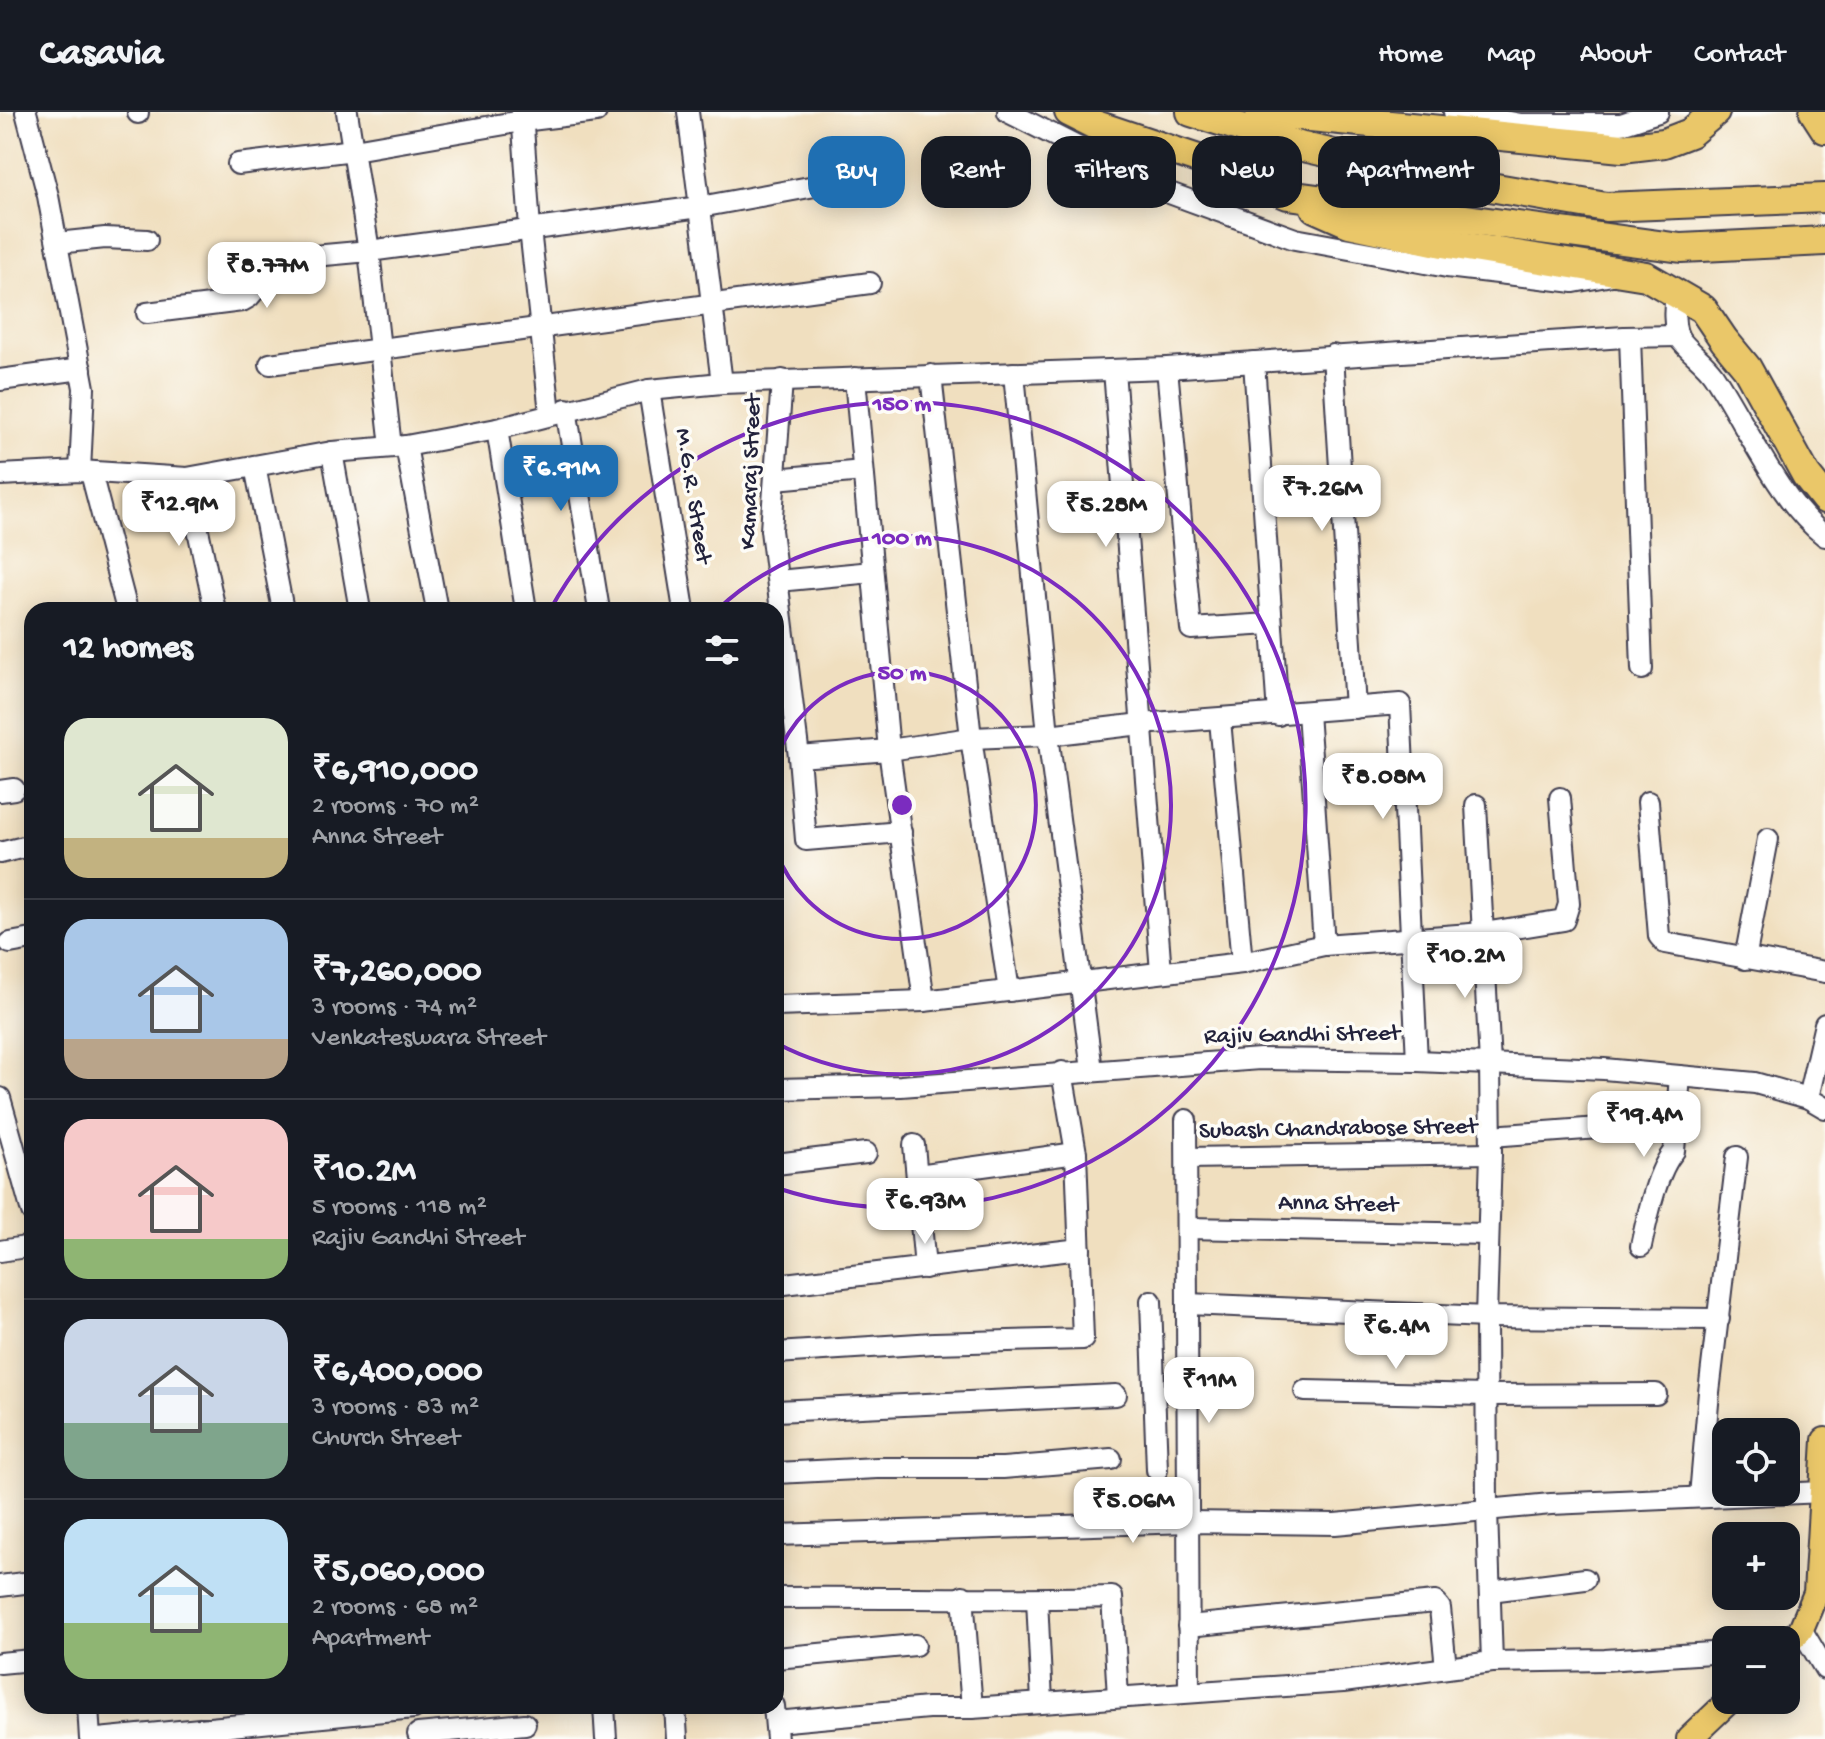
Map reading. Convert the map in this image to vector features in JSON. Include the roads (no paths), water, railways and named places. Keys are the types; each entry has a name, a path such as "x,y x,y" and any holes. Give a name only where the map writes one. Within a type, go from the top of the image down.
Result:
{"highway":[{"path":"1069,112 1093,124 1192,157"},
{"path":"1191,112 1303,147 1450,180 1606,207 1825,198"},
{"path":"1260,112 1622,148 1664,143 1690,133 1715,112"},
{"path":"1814,112 1825,129"},
{"path":"1302,197 1681,248 1825,241"},
{"path":"1302,201 1349,223 1443,243 1646,276 1703,309 1747,368 1806,475 1825,499"}],"main road":[{"path":"1804,1627 1816,1593 1825,1440"},
{"path":"1689,1739 1715,1714"}],"street":[{"path":"26,112 48,196 81,369 86,472 125,602"},
{"path":"347,112 398,447 435,602"},
{"path":"238,164 354,150 522,117 596,112"},
{"path":"688,112 722,383"},
{"path":"1008,112 1164,191 1295,239 1447,267 1574,282 1623,273"},
{"path":"1454,112 1521,124 1621,124 1658,112"},
{"path":"522,117 541,328 597,602"},
{"path":"147,313 242,301 254,291 265,268 281,259 369,251 700,207 808,187"},
{"path":"57,243 105,238 147,240"},
{"path":"270,364 870,283"},
{"path":"1676,295 1678,336 1711,371 1776,477 1810,525 1825,536"},
{"path":"0,475 86,472 187,478 332,452 398,447 497,429 649,390 722,383 1167,368 1333,355 1678,336"},
{"path":"1630,337 1642,669"},
{"path":"1333,355 1355,708"},
{"path":"1254,362 1278,715"},
{"path":"1167,368 1191,629 1270,624"},
{"path":"0,380 81,369"},
{"path":"1114,370 1161,972"},
{"path":"1014,373 1048,735 1092,1070"},
{"path":"931,375 971,738 1009,991"},
{"path":"855,378 889,750 924,1001"},
{"name":"Kamaraj Street","path":"781,602 771,530 782,380"},
{"name":"M.G.R. Street","path":"649,390 683,602"},
{"path":"497,429 525,602"},
{"path":"332,452 359,602"},
{"path":"255,466 281,602"},
{"path":"775,479 863,471"},
{"path":"187,478 213,602"},
{"path":"778,581 872,572"},
{"name":"Kamaraj Street","path":"784,631 806,840 901,832"},
{"path":"799,757 889,750 971,738 1048,735 1141,724 1400,704 1417,1061"},
{"path":"1308,712 1324,945"},
{"path":"1220,720 1242,963"},
{"path":"784,1006 924,1001 1242,963 1324,945 1484,933 1564,920 1569,904 1560,798"},
{"path":"1648,802 1659,936 1673,947 1825,972"},
{"path":"1476,805 1490,1064 1486,1317 1492,1662"},
{"path":"1745,959 1768,839"},
{"path":"0,853 24,847"},
{"path":"10,943 24,940"},
{"path":"1816,1103 1825,1024"},
{"name":"Rajiv Gandhi Street","path":"784,1089 901,1086 1260,1059 1417,1061 1604,1069 1755,1083 1816,1103"},
{"path":"784,1352 934,1343 1083,1339 1076,1153 1062,1072"},
{"path":"1641,1246 1654,1197 1674,1151 1680,1076"},
{"path":"0,1098 24,1184"},
{"path":"1186,1120 1189,1692"},
{"name":"Subash Chandrabose Street","path":"1187,1158 1491,1145 1599,1128"},
{"path":"914,1145 925,1268"},
{"path":"784,1163 866,1153"},
{"path":"918,1175 1076,1153"},
{"path":"1700,1496 1737,1157"},
{"name":"Anna Street","path":"1187,1228 1488,1234"},
{"path":"0,1251 24,1247"},
{"path":"784,1284 1080,1249"},
{"path":"1151,1301 1157,1470"},
{"path":"1188,1304 1486,1317 1719,1319"},
{"path":"1154,1388 1187,1389"},
{"path":"1305,1391 1487,1395 1656,1394"},
{"path":"784,1411 1116,1395"},
{"path":"784,1473 877,1468 1003,1468 1111,1459"},
{"path":"784,1535 1188,1522 1335,1524 1700,1496 1823,1492"},
{"path":"1490,1591 1585,1579"},
{"path":"0,1586 24,1583"},
{"path":"963,1596 972,1708"},
{"path":"784,1598 1112,1597 1118,1697"},
{"path":"1037,1599 1042,1702"},
{"path":"1188,1626 1435,1602 1440,1608 1446,1668"},
{"path":"1804,1627 1825,1669"},
{"path":"784,1657 915,1645"},
{"path":"776,1722 928,1708 972,1708 1343,1682 1492,1662 1605,1660 1712,1653"},
{"path":"0,1663 24,1661"},
{"path":"88,1714 90,1739"},
{"path":"98,1739 345,1714"},
{"path":"415,1714 419,1737 525,1724"},
{"path":"604,1714 606,1739"},
{"path":"675,1714 677,1739"}]}
